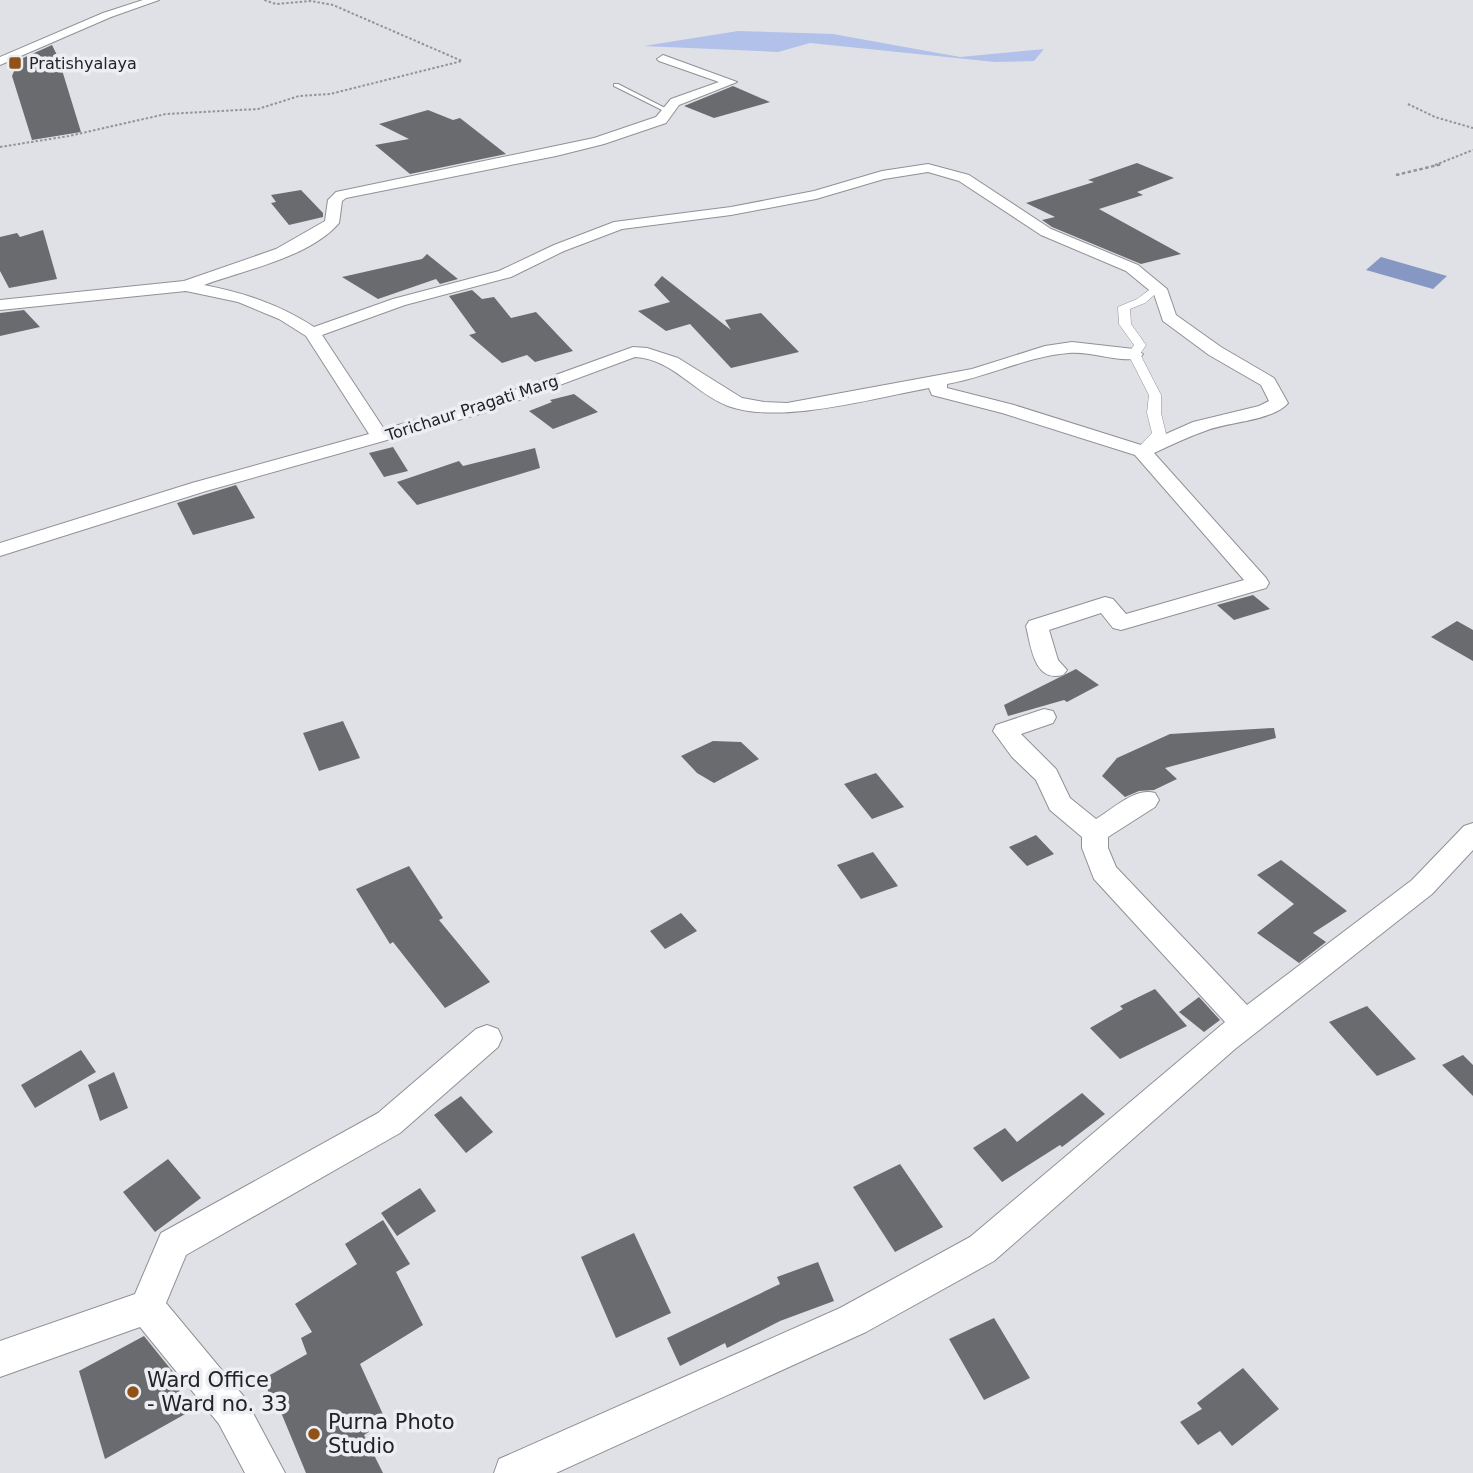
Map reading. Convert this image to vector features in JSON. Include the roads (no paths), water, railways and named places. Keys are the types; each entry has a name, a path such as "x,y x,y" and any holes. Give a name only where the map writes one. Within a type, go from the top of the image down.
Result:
{"street":[{"path":"0,61 107,15 154,0"},
{"path":"0,304 186,286 315,238 332,223 335,200 341,195 556,152 641,128 662,120 675,102 731,82 663,59"},
{"path":"312,333 398,302 505,274 559,247 619,225 731,211 816,195 882,175 928,169 964,178 1046,232 1132,268 1161,292 1168,317 1195,334 1214,351 1268,382 1279,403 1265,410 1200,426 1142,452"},
{"path":"186,286 243,298 285,315 312,333 381,438"},
{"path":"1142,452 1159,434 1154,413 1155,395 1134,354 1140,345 1125,324 1124,307 1141,301 1156,288"},
{"name":"Torichaur Pragati Marg","path":"0,550 200,487 484,407 633,352 648,351 664,355 727,398 764,409 786,408 938,382 975,374 1045,351 1072,347 1134,354"},
{"path":"938,382 938,391 1008,409 1142,452 1258,583 1121,623 1105,604 1037,626 1047,663 1055,670"},
{"path":"1044,717 1005,731 1021,751 1047,775 1059,803 1095,833"},
{"path":"1095,833 1146,800"},
{"path":"513,1473 853,1320 982,1249 1245,1023 1422,887 1473,832"},
{"path":"1095,833 1095,848 1104,872 1245,1023"},
{"path":"0,1359 147,1307 173,1244 389,1123 487,1038"},
{"path":"147,1307 232,1411 267,1473"}],"lane":[{"path":"616,85 668,111"}],"place":[{"name":"Pratishyalaya","path":"15,63"},
{"name":"Ward Office - Ward no. 33","path":"133,1392"},
{"name":"Purna Photo Studio","path":"314,1434"}]}
